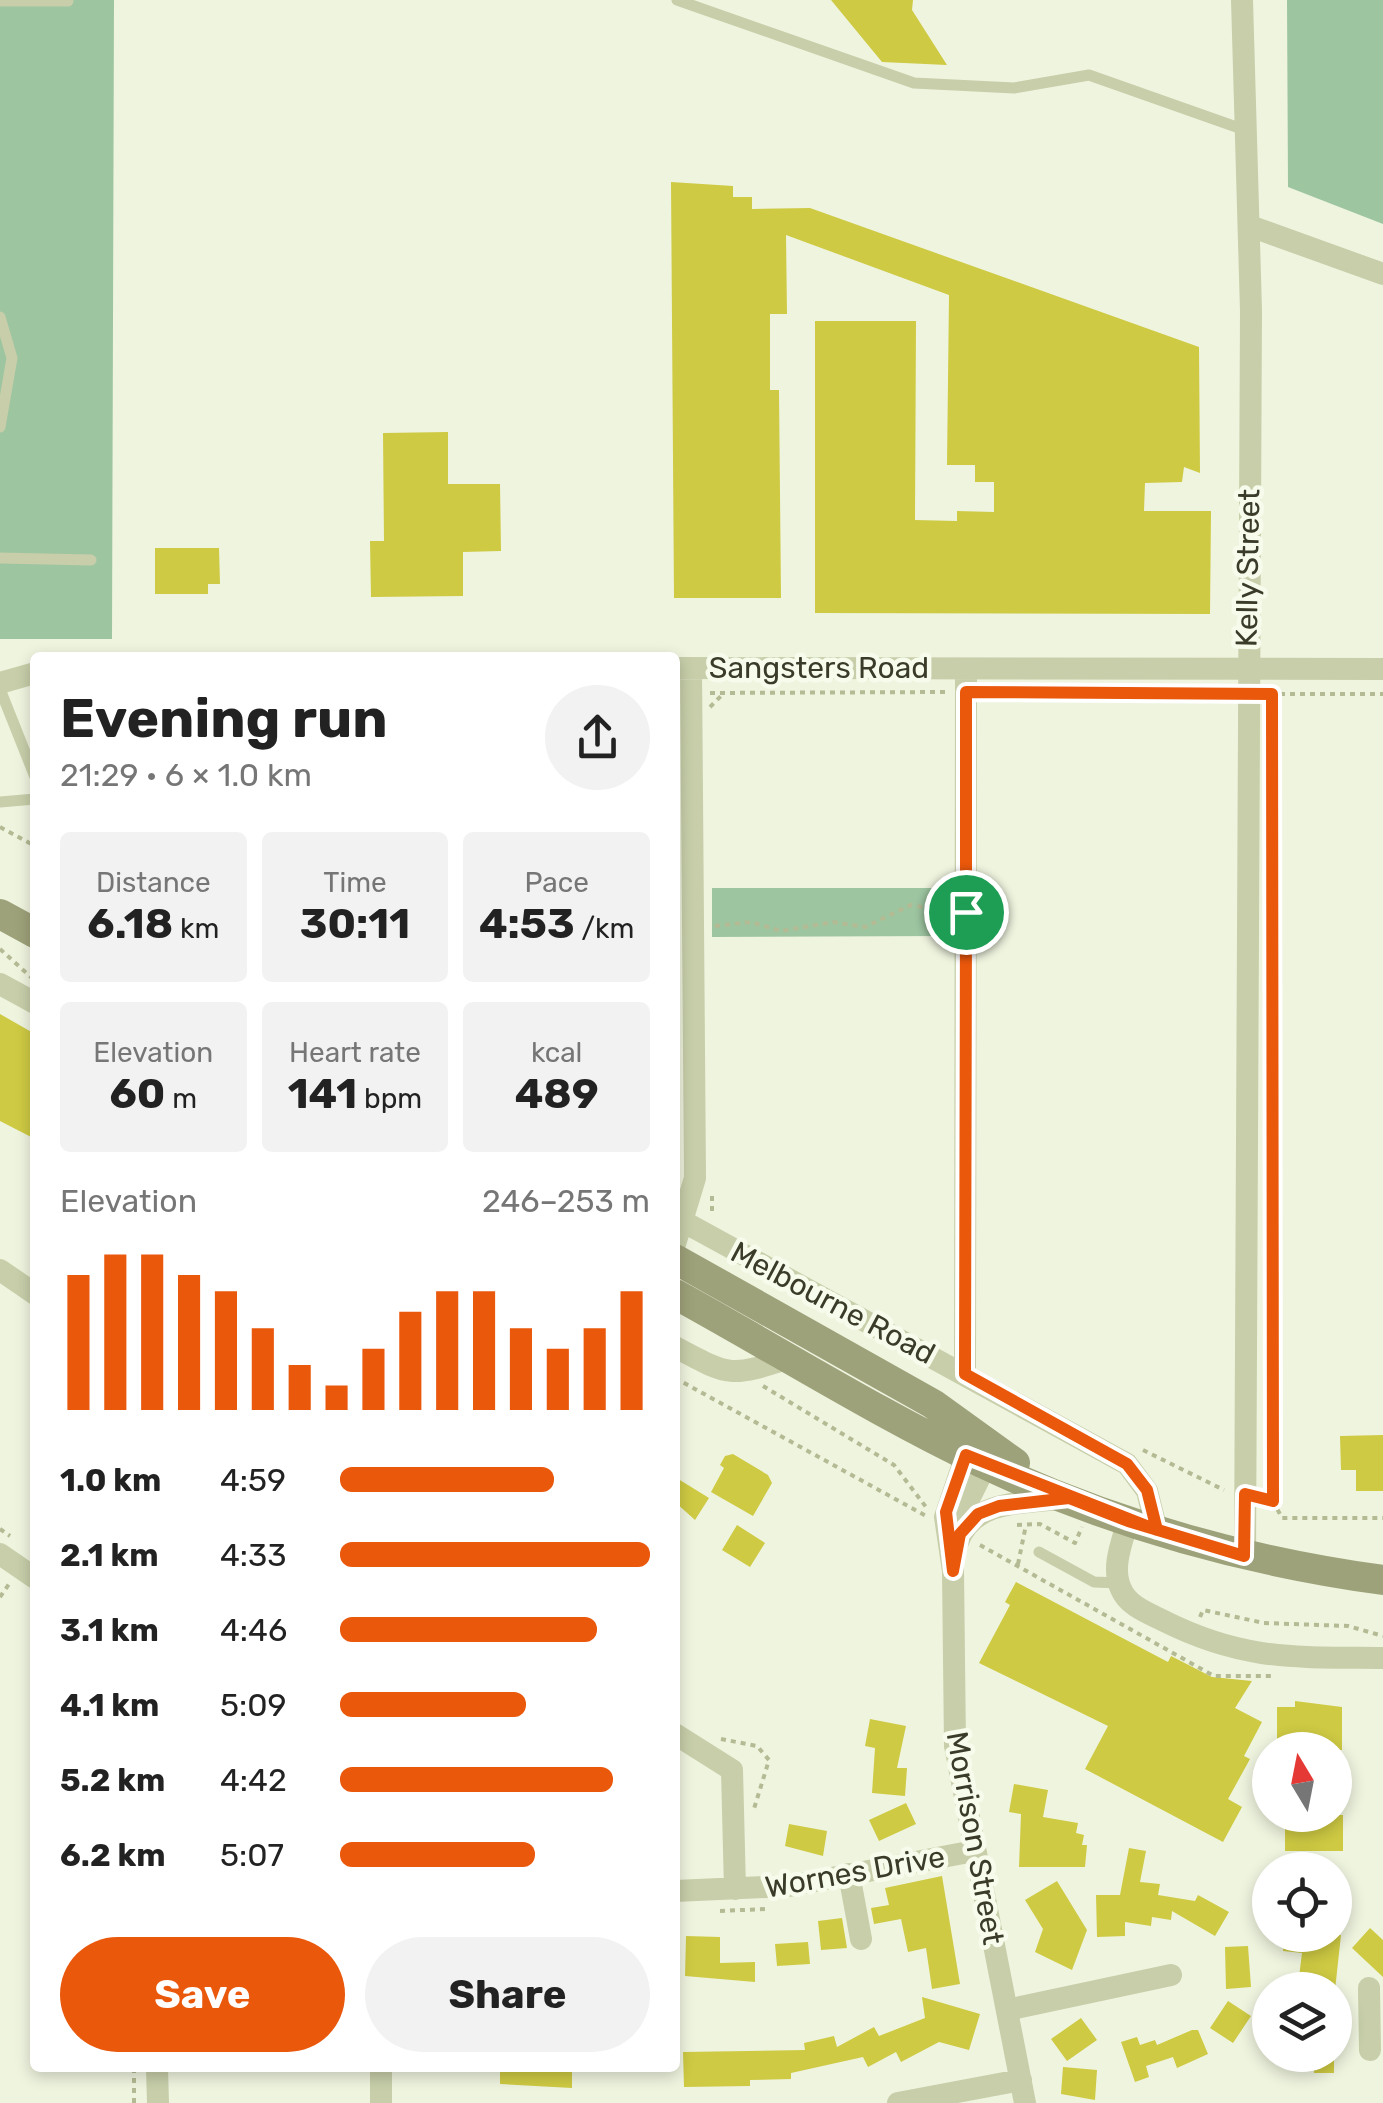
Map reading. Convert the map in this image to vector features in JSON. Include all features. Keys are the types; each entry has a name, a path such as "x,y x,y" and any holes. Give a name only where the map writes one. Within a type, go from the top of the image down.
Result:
{"main road":[{"path":"0,914 30,930"},
{"name":"Melbourne Road","path":"680,1263 783,1343"},
{"name":"Melbourne Road","path":"680,1296 783,1343 917,1394 980,1454 1060,1493 1142,1526 1244,1556 1383,1580"}],"street":[{"name":"Kelly Street","path":"1242,0 1242,128 1250,226 1244,1556"},
{"path":"1250,226 1383,274"},
{"path":"683,668 692,693 695,1178 683,1224"},
{"name":"Sangsters Road","path":"683,668 966,681 1247,668 1383,669"},
{"path":"0,686 30,675"},
{"path":"965,1374 966,681"},
{"path":"0,984 30,1000"},
{"name":"Melbourne Road","path":"683,1224 1127,1464 1147,1490 1142,1526 1118,1557 1118,1582"},
{"path":"0,1270 30,1291"},
{"path":"680,1350 722,1372 752,1371 783,1343"},
{"name":"Morrison Street","path":"953,1571 980,1454"},
{"name":"Morrison Street","path":"980,1454 946,1512 953,1571 954,1746 1023,2091"},
{"path":"958,1542 966,1525 986,1510 1060,1493"},
{"path":"1,1557 30,1575"},
{"path":"1118,1582 1134,1606 1190,1634 1255,1654 1383,1658"},
{"path":"680,1737 732,1770 736,1889"},
{"name":"Wornes Drive","path":"680,1892 790,1886 974,1851"},
{"path":"850,1874 861,1939"},
{"path":"1006,2010 1171,1975"},
{"path":"1369,1988 1376,2020 1370,2050"},
{"path":"156,2072 158,2103"},
{"path":"381,2072 382,2103"},
{"path":"898,2103 1023,2091"}],"lane":[{"path":"678,0 914,83 1014,88 1090,76 1242,128"},
{"path":"0,1 68,1"},
{"path":"0,317 12,358 0,427"},
{"path":"0,558 91,560"},
{"path":"0,686 30,763"},
{"path":"0,802 30,799"},
{"path":"1039,1552 1094,1582 1118,1582"}],"path":[{"path":"692,693 966,681 1247,694 1383,694"},
{"path":"1272,694 1273,1501 1282,1518 1383,1518"},
{"path":"0,826 30,843"},
{"path":"710,926 752,922 782,931 833,922 865,927 917,904 966,912"},
{"path":"0,949 30,976"},
{"path":"683,1224 712,1220"},
{"path":"680,1381 936,1522 894,1466 765,1388 752,1371"},
{"path":"1137,1447 1210,1486 1273,1501"},
{"path":"1018,1566 1026,1524"},
{"path":"0,1597 9,1584"},
{"path":"1190,1634 1204,1610 1264,1623 1348,1626 1383,1636"},
{"path":"134,2072 134,2103"}],"green space":[{"path":"0,0 114,0 112,639 0,639"},
{"path":"1287,0 1383,0 1383,224 1288,187"},
{"path":"712,888 945,888 945,936 712,937"}],"building":[{"path":"831,0 913,0 912,10 947,65 882,62"},
{"path":"671,182 733,186 733,197 752,197 752,209 810,208 1199,347 1200,473 1184,467 1182,482 1145,483 1144,511 1211,511 1210,614 815,613 815,321 916,321 915,520 957,521 957,511 994,512 994,482 975,482 975,465 947,465 949,295 786,235 787,314 770,314 770,390 779,390 781,598 674,598"},
{"path":"448,432 448,484 500,484 501,551 463,552 463,596 371,597 370,541 384,541 383,433"},
{"path":"155,548 219,548 220,584 208,584 208,594 155,594"},
{"path":"0,1014 30,1031 30,1136 0,1121"},
{"path":"1383,1435 1383,1491 1356,1491 1356,1470 1341,1470 1340,1436"},
{"path":"733,1454 768,1475 772,1483 753,1516 711,1492 724,1468 720,1465 725,1456"},
{"path":"680,1480 709,1498 695,1520 680,1506"},
{"path":"737,1525 765,1543 750,1567 722,1550"},
{"path":"1016,1582 1168,1662 1171,1656 1212,1677 1252,1681 1235,1708 1262,1722 1257,1732 1252,1732 1244,1756 1250,1759 1228,1799 1242,1807 1223,1842 1085,1769 1108,1726 979,1663 1010,1605 1005,1602"},
{"path":"1295,1701 1342,1707 1342,1732 1277,1732 1277,1707 1295,1707"},
{"path":"870,1719 906,1726 897,1768 907,1768 905,1796 872,1793 875,1748 865,1746"},
{"path":"1014,1784 1048,1790 1043,1817 1078,1823 1076,1833 1084,1835 1082,1845 1087,1845 1085,1867 1019,1867 1021,1814 1009,1812"},
{"path":"906,1803 916,1824 879,1841 869,1820"},
{"path":"789,1824 827,1831 823,1856 785,1846"},
{"path":"1285,1832 1343,1832 1343,1851 1285,1851"},
{"path":"1129,1848 1146,1851 1140,1882 1160,1884 1158,1895 1195,1901 1198,1895 1229,1912 1215,1936 1172,1911 1171,1920 1152,1917 1151,1926 1125,1922 1125,1936 1097,1937 1096,1895 1120,1895"},
{"path":"942,1876 960,1984 932,1989 926,1948 908,1952 901,1919 874,1924 871,1908 889,1905 885,1888"},
{"path":"1057,1881 1087,1930 1072,1970 1035,1952 1043,1929 1025,1900"},
{"path":"842,1918 847,1948 821,1950 818,1921"},
{"path":"1370,1928 1383,1940 1383,1977 1352,1948"},
{"path":"686,1936 720,1937 720,1963 755,1962 755,1982 685,1976"},
{"path":"808,1942 810,1964 777,1966 775,1944"},
{"path":"1248,1946 1251,1987 1226,1989 1225,1947"},
{"path":"1292,1952 1339,1952 1337,1972 1300,1972 1302,1953"},
{"path":"922,1997 980,2014 969,2050 939,2042 901,2062 896,2052 868,2067 863,2057 791,2073 791,2079 750,2080 750,2086 684,2087 683,2052 805,2050 804,2043 834,2036 837,2047 874,2027 879,2036 925,2018"},
{"path":"1228,2001 1251,2016 1233,2043 1210,2028"},
{"path":"1081,2018 1097,2040 1067,2061 1051,2039"},
{"path":"1198,2030 1208,2054 1177,2068 1173,2057 1146,2066 1149,2077 1135,2082 1121,2042 1137,2037 1140,2045 1155,2040 1157,2045"},
{"path":"1063,2067 1097,2070 1095,2100 1061,2094"},
{"path":"500,2072 572,2072 572,2088 500,2084"}],"route":[{"path":"966,912 965,1374 1127,1464 1147,1490 1157,1530 966,1455 946,1512 953,1571 960,1534 978,1514 999,1506 1069,1498 1128,1521 1157,1530 1244,1556 1245,1494 1273,1501 1272,694 966,692 966,912"}]}
